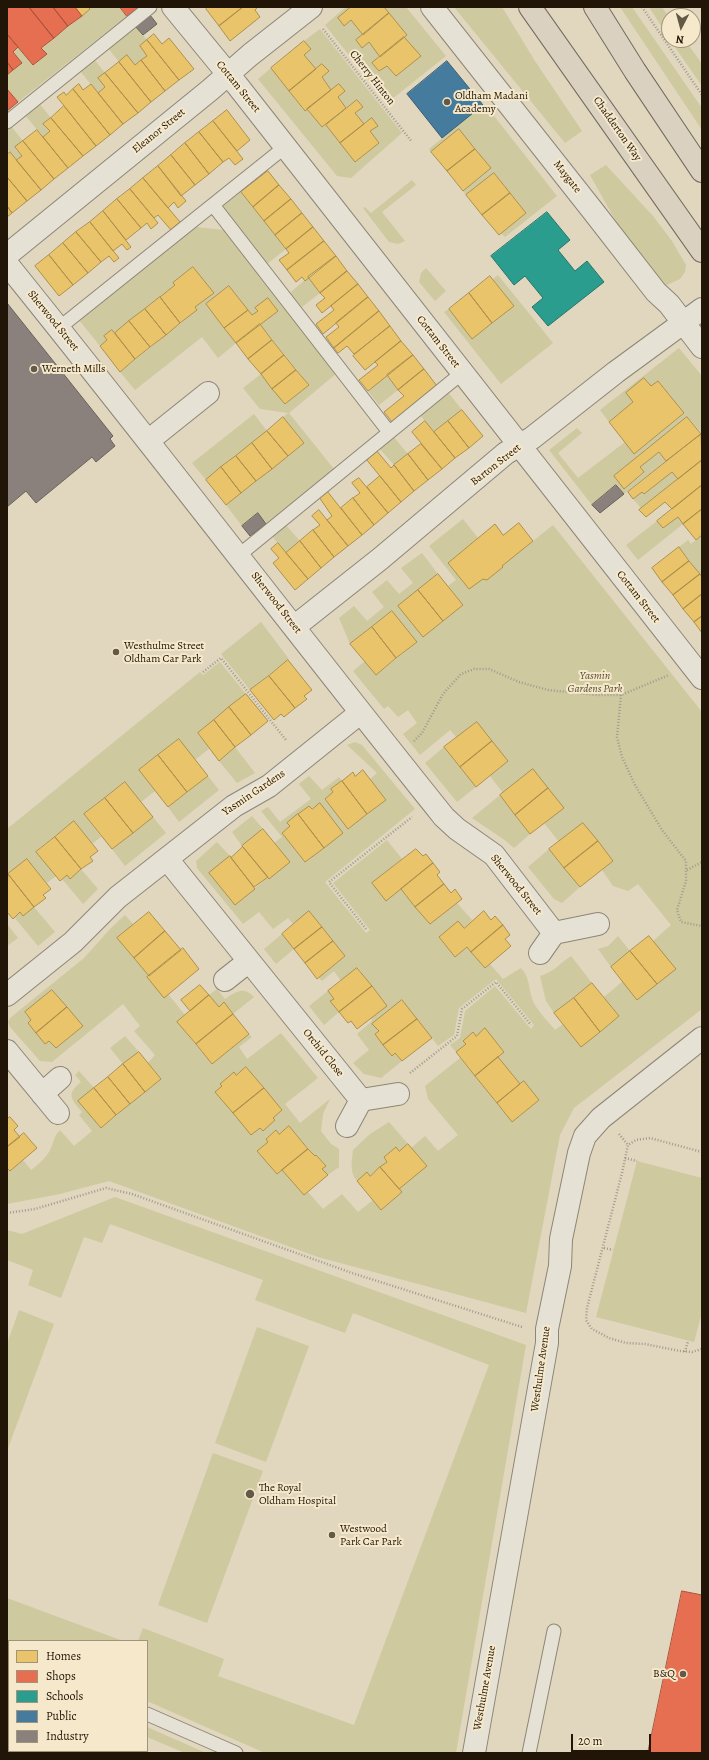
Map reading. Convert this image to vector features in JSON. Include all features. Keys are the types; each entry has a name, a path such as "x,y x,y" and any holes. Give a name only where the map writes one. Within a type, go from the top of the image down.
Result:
{"highway":[{"name":"Chadderton Way","path":"530,7 702,251"},
{"path":"595,7 635,71 702,171"}],"street":[{"name":"Cottam Street","path":"173,7 228,74 702,678"},
{"name":"Maygate","path":"432,7 594,210 656,292 669,304 702,347"},
{"name":"Eleanor Street","path":"7,255 228,74 307,13"},
{"name":"Sherwood Street","path":"7,264 148,441 360,713 448,821 494,855 554,932"},
{"name":"Barton Street","path":"294,627 380,559 506,453 532,438 683,321 702,309"},
{"path":"148,441 208,393"},
{"name":"Yasmin Gardens","path":"7,994 73,942 107,906 234,806 269,786 360,713"},
{"path":"167,859 249,961 225,980"},
{"path":"540,953 554,932 598,924"},
{"name":"Orchid Close","path":"249,961 361,1100"},
{"name":"Westhulme Avenue","path":"474,1753 547,1343 547,1329 560,1266 561,1239 579,1153 586,1136 601,1118 702,1038"},
{"path":"7,1051 58,1113"},
{"path":"42,1094 60,1078"},
{"path":"347,1126 361,1100 403,1084"}],"lane":[{"path":"7,122 150,7"},
{"path":"59,328 285,147"},
{"path":"213,205 389,432"},
{"path":"238,556 462,373"},
{"path":"529,1753 554,1631"},
{"path":"148,1714 236,1753"}],"path":[{"path":"642,7 702,95"},
{"name":"Cherry Hinton","path":"307,13 412,142"},
{"path":"202,672 221,658 287,741"},
{"path":"411,744 422,733 443,694 461,674 474,669 489,669 519,682 548,690 597,695 621,695 675,672"},
{"path":"621,695 618,737 622,757 635,785 662,830 686,861 686,881 677,910 681,922 702,926"},
{"path":"366,929 329,882 414,815"},
{"path":"687,870 702,862"},
{"path":"403,1084 457,1036 462,1009 496,982 531,1025"},
{"path":"616,1130 628,1145"},
{"path":"702,1152 650,1138 636,1140 628,1145 604,1248 587,1308 586,1320 592,1329 609,1338 626,1343 645,1344 685,1352 692,1352 702,1349"},
{"path":"625,1158 637,1161"},
{"path":"7,1213 35,1209 106,1188 132,1194 352,1273 525,1328 547,1329"},
{"path":"604,1248 613,1250"},
{"path":"685,1352 688,1341"}],"green space":[{"path":"88,7 120,7 127,16 18,102 7,89 7,75 22,63 13,52 18,47 33,65 47,54 41,48 90,9"},
{"path":"346,7 351,7 338,18 344,25 351,20 363,35 356,40 362,48 369,42 380,57 372,63 379,71 387,66 396,76 420,56 404,37 407,35 384,7 406,7 446,56 387,103 325,25"},
{"path":"454,7 502,7 535,61 582,131 565,143"},
{"path":"620,7 632,7 702,108 702,130"},
{"path":"649,7 663,8 661,8 661,26"},
{"path":"135,26 147,40 140,46 147,56 135,65 127,55 119,62 108,48"},
{"path":"320,29 402,133 351,178 337,176 258,79 271,68 304,111 307,109 322,127 326,125 355,162 379,143 370,131 377,125 372,118 364,124 355,113 363,107 357,100 346,108 338,97 345,91 339,84 331,90 322,77 329,71 322,64 316,69 304,55 310,49 304,41"},
{"path":"676,48 691,48 702,64 702,86"},
{"path":"94,59 105,73 105,87 98,93 80,71"},
{"path":"39,103 51,118 43,124 50,131 43,137 25,115"},
{"path":"483,105 487,107 557,196 505,237 501,233 526,213 494,173 466,195 463,191 491,168 459,129 431,152 429,149"},
{"path":"11,126 23,141 15,148 22,156 16,160 7,149 7,130"},
{"path":"606,165 653,216 672,241 686,265 685,272 680,279 667,285 661,284 618,225 590,175"},
{"path":"412,180 416,185 382,212 405,241 398,244 389,242 363,208 365,207 371,213"},
{"path":"241,192 286,249 267,264 222,207"},
{"path":"196,227 224,230 337,373 289,413 334,469 266,524 258,514 242,526 226,505 304,443 283,417 288,413 260,409 243,388 261,374 285,404 309,385 260,324 278,311 258,311 252,315 229,286 206,304 236,343 218,358 202,337 135,390 120,372 197,310 195,307 213,293 193,267 173,283 175,285 115,333 112,330 104,336 107,340 100,346 79,320"},
{"path":"426,268 446,291 435,301 419,282 421,273"},
{"path":"498,275 553,343 501,384 444,312 449,309 473,338 514,306 493,279"},
{"path":"308,277 320,293 302,307 290,293"},
{"path":"679,348 702,376 702,433 687,417 614,476 624,489 644,473 640,467 659,452 666,461 624,494 616,485 592,505 549,450 577,428 582,433 558,453 578,478 625,442 634,454 684,413 658,381 609,422 600,410"},
{"path":"387,375 398,390 379,405 368,391"},
{"path":"448,392 462,410 434,432 420,415"},
{"path":"254,414 267,431 206,480 192,463"},
{"path":"393,436 408,454 394,465 379,448"},
{"path":"672,472 678,479 641,508 633,499 642,492 644,494"},
{"path":"678,517 683,524 638,560 626,545 657,521 663,528"},
{"name":"Yasmin Gardens Park","path":"463,519 478,538 448,563 469,589 483,579 487,580 553,525 702,712 702,1009 574,1108 560,1135 526,1313 318,1257 109,1181 60,1194 7,1204 7,1168 10,1171 23,1160 31,1170 40,1163 47,1154 51,1148 55,1136 60,1130 74,1146 92,1131 79,1115 82,1112 75,1104 72,1097 73,1090 81,1082 75,1075 79,1071 94,1088 79,1101 101,1128 161,1079 148,1063 155,1055 134,1031 140,1026 123,1004 52,1062 40,1061 10,1027 8,1022 10,1018 84,958 125,915 134,925 118,938 149,976 168,994 185,1015 177,1022 212,1064 249,1034 252,1037 239,1047 247,1059 281,1033 318,1078 285,1104 300,1123 330,1099 323,1114 321,1131 331,1144 339,1149 339,1167 328,1175 322,1169 325,1165 317,1155 315,1156 289,1126 279,1134 276,1130 266,1138 268,1142 257,1151 277,1174 282,1170 304,1194 308,1192 323,1209 342,1194 358,1212 373,1200 381,1210 401,1193 399,1189 426,1166 411,1148 425,1136 438,1151 458,1135 428,1099 425,1086 460,1058 512,1122 539,1100 524,1081 520,1084 498,1057 504,1051 485,1029 476,1036 473,1032 463,1041 466,1044 456,1052 450,1045 460,1038 465,1011 495,986 531,1029 534,1025 496,979 459,1008 454,1035 438,1046 402,1000 372,1024 379,1031 375,1034 392,1056 395,1053 402,1061 381,1078 364,1074 353,1063 369,1050 357,1034 372,1021 371,1018 387,1006 358,968 341,981 334,971 322,981 318,977 345,956 310,912 293,924 288,918 273,929 259,912 243,924 197,868 196,861 217,842 230,856 235,905 268,877 269,879 289,862 274,843 282,837 261,811 268,807 280,822 311,799 299,784 309,776 322,790 339,777 342,781 331,789 333,792 325,799 348,829 386,800 370,779 377,773 347,745 355,742 362,745 415,809 325,882 366,933 370,930 333,883 387,840 402,859 373,883 401,889 430,924 457,903 472,920 464,928 458,921 439,937 455,957 467,947 485,968 490,964 503,979 521,968 528,981 531,996 535,1005 539,1012 555,1030 563,1024 600,1032 619,1016 604,997 623,981 653,941 671,925 638,884 628,891 613,886 602,870 613,861 583,823 559,842 544,823 563,807 533,770 503,793 490,776 508,761 477,722 457,738 450,730 420,755 403,734 417,723 408,710 398,717 388,706 384,709 353,671 365,661 376,675 417,642 392,611 350,644 339,618 354,606 367,621 384,607 372,592 387,580 399,594 413,583 401,568 422,553 438,574 399,606 423,637 463,605 448,586 456,580 429,546","holes":["309,806 312,809 324,848 305,862 282,833 290,826 287,823","52,990 83,1026 56,1048 49,1041 45,1043 28,1023 31,1020 25,1013","246,1067 282,1110 273,1118 275,1120 263,1130 220,1084 233,1073 236,1075"]},
{"path":"285,524 300,541 286,553 271,535"},
{"path":"702,535 702,577 679,547 688,540 691,544"},
{"path":"261,622 289,659 250,690 221,654"},
{"path":"220,662 246,694 198,733 210,748 195,760 178,739 139,770 155,791 141,802 124,782 84,814 101,837 92,844 74,821 36,851 56,876 47,883 27,859 7,875 7,829 200,672 203,675"},
{"path":"235,747 255,773 237,783 219,761"},
{"path":"444,747 476,787 457,802 425,763"},
{"path":"208,776 219,790 179,822 168,807"},
{"path":"500,795 530,834 514,848 472,818"},
{"path":"252,816 263,829 242,846 232,832"},
{"path":"153,817 166,833 125,866 112,849"},
{"path":"549,849 580,887 562,903 554,899 528,867"},
{"path":"81,869 98,889 83,904 62,879 67,875 70,878"},
{"path":"34,907 55,932 38,946 14,917 20,912 23,916"},
{"path":"7,924 18,938 7,946"},
{"path":"282,934 294,949 276,964 264,949"},
{"path":"618,936 630,951 611,967 598,949 608,946"},
{"path":"571,956 592,983 554,1013 546,1001 540,976 553,970"},
{"path":"217,989 225,999 240,991 247,992 254,997 233,1014 224,1003 219,1007 209,995"},
{"path":"328,991 334,999 331,1002 339,1012 324,1025 309,1006"},
{"path":"125,1036 139,1052 123,1064 110,1048"},
{"path":"389,1122 408,1144 399,1151 395,1148 384,1157 387,1162 370,1176 367,1172 357,1181 354,1178 352,1170 353,1150 370,1134"},
{"path":"637,1161 702,1178 702,1313 694,1342 596,1317"},
{"path":"115,1197 526,1345 456,1753 265,1753 148,1701 148,1640 138,1640 143,1628 224,1659 218,1676 354,1725 489,1365 353,1313 345,1333 255,1300 263,1280 110,1224 102,1243 84,1237 61,1298 28,1285 33,1270 7,1260 7,1230 22,1234"},
{"path":"19,1310 54,1324 7,1451 7,1344"},
{"path":"257,1327 309,1346 266,1462 215,1443"},
{"path":"213,1453 263,1471 207,1623 158,1605"},
{"path":"7,1598 120,1640 8,1640"},
{"path":"148,1727 206,1753 185,1753 148,1737"}],"building: Homes":[{"path":"75,7 88,7 90,9 82,16"},
{"path":"208,7 243,7 219,26 206,9"},
{"path":"243,7 258,7 255,10 260,17 230,41 219,26"},
{"path":"351,7 384,7 389,13 363,35 351,20 344,26 338,18"},
{"path":"389,13 407,35 380,57 369,42 362,48 356,40"},
{"path":"154,34 162,44 169,38 194,69 179,80 147,40"},
{"path":"404,37 421,56 396,76 387,66 379,71 372,63"},
{"path":"147,40 179,80 165,91 141,60 147,56 140,46"},
{"path":"304,41 311,49 304,55 316,69 289,91 271,68"},
{"path":"127,55 135,65 141,60 165,91 151,102 119,62"},
{"path":"119,62 151,102 138,113 105,73"},
{"path":"322,64 329,71 322,77 331,90 305,111 289,91"},
{"path":"105,73 138,113 123,124 98,93 105,87 98,78"},
{"path":"79,84 83,90 91,84 123,124 110,135 73,89"},
{"path":"339,84 345,91 338,97 346,108 322,127 307,109"},
{"path":"73,89 110,135 96,146 57,97 64,92 66,95"},
{"path":"357,100 363,107 355,113 364,124 340,143 326,125"},
{"path":"64,106 96,146 83,156 51,118"},
{"path":"227,110 250,140 237,151 213,121"},
{"path":"51,118 83,156 68,168 43,137 50,131 43,124"},
{"path":"372,118 378,126 370,131 379,143 355,162 340,143"},
{"path":"213,121 243,159 235,165 229,158 223,162 199,132"},
{"path":"459,129 475,149 447,171 431,152"},
{"path":"37,130 68,168 54,179 23,141"},
{"path":"199,132 223,162 209,174 185,143"},
{"path":"23,141 54,179 41,190 16,160 22,156 15,147"},
{"path":"185,143 209,174 195,185 171,155"},
{"path":"475,149 491,168 463,191 447,171"},
{"path":"10,152 41,190 27,201 7,177 7,155"},
{"path":"171,155 195,185 181,196 158,166"},
{"path":"158,166 186,201 178,208 174,202 168,208 143,178"},
{"path":"268,171 279,185 253,207 241,192"},
{"path":"494,173 510,193 482,215 466,195"},
{"path":"7,177 27,201 12,213 7,206"},
{"path":"143,178 180,222 171,230 158,215 154,218 130,189"},
{"path":"279,185 291,199 264,221 253,207"},
{"path":"130,189 158,223 151,229 147,223 141,228 117,199"},
{"path":"510,193 526,213 499,235 482,215"},
{"path":"117,199 141,228 126,240 103,211"},
{"path":"291,199 302,213 275,235 264,221"},
{"path":"7,206 12,213 7,217"},
{"path":"103,211 131,247 127,250 122,244 113,251 90,222"},
{"path":"302,213 313,227 286,249 275,235"},
{"path":"90,222 119,258 114,262 109,256 101,262 76,232"},
{"path":"313,227 324,241 287,270 279,260 289,253 286,249"},
{"path":"76,232 101,262 88,273 63,243"},
{"path":"324,241 336,256 305,281 302,277 296,282 287,270"},
{"path":"63,243 88,273 73,285 49,255"},
{"path":"49,255 73,285 59,296 35,266"},
{"path":"336,256 347,271 320,293 308,277"},
{"path":"193,267 214,293 195,307 197,310 180,323 160,297 175,285 173,283"},
{"path":"347,271 358,284 322,313 316,305 325,298 320,293"},
{"path":"490,276 514,306 492,323 469,293"},
{"path":"358,284 368,297 323,334 316,324 334,310 331,306"},
{"path":"229,286 248,310 224,328 206,304"},
{"path":"469,293 492,323 472,339 449,309"},
{"path":"160,297 180,323 166,335 145,309"},
{"path":"368,297 379,311 334,348 326,337 339,327 336,323"},
{"path":"268,298 278,311 236,343 224,328 248,310 252,315 258,311 255,308"},
{"path":"145,309 166,335 150,347 129,321"},
{"path":"379,311 390,326 354,354 347,346 338,353 334,348"},
{"path":"129,321 150,347 135,359 115,333"},
{"path":"260,324 272,340 248,359 236,343"},
{"path":"390,326 401,341 365,370 353,356"},
{"path":"112,330 135,359 120,372 100,346 107,340 104,336"},
{"path":"272,340 284,355 261,374 248,359"},
{"path":"401,341 413,355 368,391 359,380 378,365 375,362"},
{"path":"284,355 296,370 272,389 261,374"},
{"path":"413,355 424,369 398,390 387,375"},
{"path":"424,369 437,386 392,422 384,412 404,396 398,390"},
{"path":"296,370 309,385 285,404 272,389"},
{"path":"644,378 651,386 658,381 684,413 634,454 609,422 633,402 626,393"},
{"path":"462,410 483,436 469,448 448,421"},
{"path":"283,417 304,443 288,456 267,431"},
{"path":"687,417 701,434 666,461 659,452 640,467 644,472 624,489 614,476"},
{"path":"425,421 455,458 442,469 412,432"},
{"path":"448,421 469,448 455,458 434,432"},
{"path":"267,431 288,456 272,469 252,443"},
{"path":"701,434 702,460 678,479 672,472 644,494 642,492 633,499 628,492"},
{"path":"252,443 272,469 256,481 236,456"},
{"path":"421,444 442,469 428,480 408,454"},
{"path":"376,450 391,468 394,465 414,491 401,502 366,459"},
{"path":"408,454 428,480 414,491 394,465"},
{"path":"236,456 256,481 241,493 221,467"},
{"path":"702,460 702,485 672,509 665,502 646,517 639,510"},
{"path":"221,467 241,493 226,505 206,480"},
{"path":"380,476 401,502 388,513 367,487"},
{"path":"359,478 388,513 374,525 353,498 360,493 352,483"},
{"path":"702,485 702,509 683,524 678,517 663,528 657,521"},
{"path":"327,491 362,535 348,546 327,520 332,516 319,497"},
{"path":"353,498 374,525 362,535 341,508"},
{"path":"702,509 702,535 696,540 683,524"},
{"path":"319,510 348,546 334,557 313,530 320,525 312,516"},
{"path":"519,523 533,541 487,580 483,579 469,589 448,563 495,524 503,535"},
{"path":"313,530 334,557 321,568 300,541"},
{"path":"300,541 321,568 308,579 286,553"},
{"path":"278,543 308,579 295,590 273,563 279,558 271,549"},
{"path":"679,547 689,561 662,582 652,568"},
{"path":"689,561 700,574 673,595 662,582"},
{"path":"438,574 463,605 443,621 418,590"},
{"path":"700,574 702,577 702,594 683,609 673,595"},
{"path":"418,590 443,621 423,637 398,606"},
{"path":"702,594 702,616 694,622 683,609"},
{"path":"392,611 417,642 396,658 372,627"},
{"path":"702,616 702,633 694,622"},
{"path":"372,627 396,658 376,675 350,644"},
{"path":"288,660 312,690 304,696 307,699 295,708 269,676"},
{"path":"269,676 295,708 284,717 281,714 274,720 250,690"},
{"path":"246,694 268,721 251,735 229,707"},
{"path":"229,707 251,735 235,747 214,720"},
{"path":"214,720 235,747 219,761 198,733"},
{"path":"477,722 492,741 460,767 444,747"},
{"path":"179,739 208,776 187,792 158,755"},
{"path":"492,741 508,761 476,787 460,767"},
{"path":"158,755 187,792 168,807 139,770"},
{"path":"533,769 548,788 515,815 500,795"},
{"path":"363,770 386,800 367,814 342,781 353,772 355,776"},
{"path":"342,781 367,814 348,829 325,799 333,792 331,789"},
{"path":"125,782 153,817 133,833 105,798"},
{"path":"548,788 564,808 530,834 515,815"},
{"path":"105,798 133,833 112,849 84,814"},
{"path":"320,803 343,833 324,848 298,814 309,806 312,809"},
{"path":"298,814 324,848 305,862 282,833 290,826 287,823"},
{"path":"74,821 98,851 90,857 93,861 81,869 55,837"},
{"path":"583,823 598,841 564,868 549,849"},
{"path":"263,829 290,862 269,879 242,846"},
{"path":"55,837 81,869 70,879 67,875 60,881 36,852"},
{"path":"598,841 613,861 580,887 564,868"},
{"path":"243,847 268,877 254,887 231,858"},
{"path":"416,849 423,856 426,854 433,863 386,901 372,883"},
{"path":"230,856 255,889 235,905 209,873"},
{"path":"27,859 51,889 43,895 46,898 34,907 8,874"},
{"path":"433,863 440,872 437,875 444,884 415,907 401,889"},
{"path":"8,874 34,907 23,916 20,912 13,919 7,912"},
{"path":"444,884 451,893 455,889 462,899 430,924 415,907"},
{"path":"309,911 322,927 294,949 282,934"},
{"path":"484,911 491,920 495,916 503,925 471,952 467,947 455,957 439,937 458,921 464,928"},
{"path":"149,912 165,931 134,958 117,938"},
{"path":"503,925 510,935 505,939 511,946 485,968 471,952"},
{"path":"322,927 333,941 305,963 294,949"},
{"path":"165,931 181,950 149,976 134,958"},
{"path":"649,936 676,969 657,984 630,951"},
{"path":"333,941 345,956 317,979 305,963"},
{"path":"183,948 199,969 164,998 147,977"},
{"path":"630,951 657,984 637,1000 611,967"},
{"path":"357,968 372,986 339,1012 330,1001 334,999 328,991"},
{"path":"592,983 619,1016 600,1032 574,998"},
{"path":"200,985 209,995 190,1011 181,1000"},
{"path":"372,986 387,1006 357,1029 351,1021 348,1023 339,1012"},
{"path":"52,990 67,1007 36,1033 28,1023 31,1020 25,1012"},
{"path":"209,995 219,1007 224,1002 233,1014 196,1044 177,1022"},
{"path":"574,998 600,1032 581,1047 554,1013"},
{"path":"402,1000 417,1019 383,1045 375,1034 379,1031 372,1024"},
{"path":"67,1007 83,1026 56,1048 49,1041 45,1044 36,1033"},
{"path":"233,1014 249,1034 212,1064 196,1044"},
{"path":"417,1019 432,1038 402,1061 395,1053 392,1056 383,1045"},
{"path":"485,1028 504,1052 475,1076 456,1052 466,1044 463,1041 473,1032 476,1036"},
{"path":"139,1052 161,1079 145,1092 123,1064"},
{"path":"498,1057 520,1084 497,1103 475,1076"},
{"path":"123,1064 145,1092 130,1104 108,1077"},
{"path":"246,1067 264,1088 233,1113 215,1092 222,1086 220,1084 234,1072 236,1075"},
{"path":"108,1077 130,1104 116,1115 94,1088"},
{"path":"524,1081 539,1100 512,1122 497,1103"},
{"path":"94,1088 116,1115 101,1128 78,1101"},
{"path":"264,1088 282,1110 273,1118 275,1120 263,1131 260,1128 251,1135 233,1113"},
{"path":"10,1117 18,1126 14,1130 20,1137 7,1147 7,1119"},
{"path":"289,1126 308,1149 277,1174 257,1151 268,1142 266,1139 276,1130 279,1134"},
{"path":"24,1133 37,1148 10,1171 7,1168 7,1147"},
{"path":"408,1144 427,1166 399,1189 380,1167 387,1162 384,1157 396,1147 399,1151"},
{"path":"308,1149 326,1166 322,1169 328,1175 304,1195 282,1170"},
{"path":"380,1167 402,1192 381,1210 357,1181 367,1172 370,1176"}],"building: Shops":[{"path":"7,7 29,7 54,38 41,48 47,54 33,65 7,34"},
{"path":"29,7 53,7 68,26 54,38"},
{"path":"53,7 75,7 82,16 68,26"},
{"path":"120,7 139,7 127,16"},
{"path":"7,34 18,47 13,52 22,63 13,70 7,62"},
{"path":"7,62 13,70 7,75"},
{"path":"7,89 18,102 7,111"},
{"name":"B&Q","path":"682,1591 702,1595 702,1753 648,1753"}],"building: Schools":[{"path":"547,212 570,240 558,250 575,271 587,261 604,282 548,326 532,307 543,298 525,276 514,285 491,256"}],"building: Public":[{"name":"Oldham Madani Academy","path":"447,61 483,105 442,138 407,94"}],"building: Industry":[{"path":"150,15 157,24 143,35 135,26"},
{"name":"Werneth Mills","path":"7,303 113,436 110,439 115,446 96,462 92,457 36,503 26,491 7,507"},
{"path":"616,485 624,494 600,513 592,505"},
{"path":"258,513 266,524 250,536 242,526"}],"place":[{"name":"Oldham Madani Academy","path":"447,102"},
{"name":"Werneth Mills","path":"34,369"},
{"name":"Westhulme Street Oldham Car Park","path":"116,652"},
{"name":"The Royal Oldham Hospital","path":"250,1494"},
{"name":"Westwood Park Car Park","path":"332,1535"},
{"name":"B&Q","path":"683,1674"}]}
